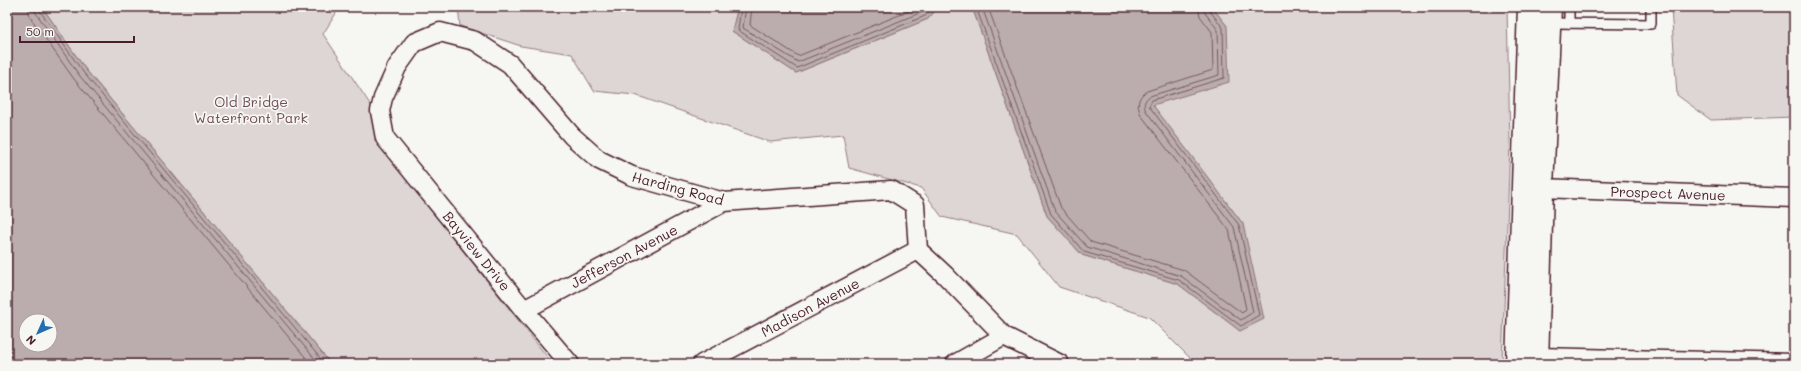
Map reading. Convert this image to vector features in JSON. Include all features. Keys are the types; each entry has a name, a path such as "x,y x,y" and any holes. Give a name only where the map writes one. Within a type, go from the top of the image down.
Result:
{"highway":[{"path":"1517,364 1529,7"},
{"path":"1537,360 1542,188 1556,18"}],"street":[{"name":"Harding Road","path":"385,138 380,111 383,98 397,67 414,43 440,32 475,41 510,64 572,136 599,160 632,176 724,202 891,190 915,205 918,250"},
{"name":"Bayview Drive","path":"385,138 524,310 570,364"},
{"name":"Prospect Avenue","path":"1542,188 1794,198"},
{"name":"Jefferson Avenue","path":"524,310 724,202"},
{"path":"918,250 945,275 1004,336 1060,364"},
{"name":"Madison Avenue","path":"702,364 918,250"},
{"path":"955,364 1004,336"},
{"path":"1537,360 1794,364"}],"lane":[{"path":"1556,18 1570,7"},
{"path":"1556,18 1651,24 1651,7"}],"green space":[{"name":"Old Bridge Waterfront Park","path":"42,7 340,7 323,34 374,110 387,155 553,364 331,364 86,70"},
{"path":"458,7 738,7 732,31 796,73 928,19 938,7 972,7 1047,216 1082,255 1178,284 1240,331 1243,224 1152,105 1227,26 1212,7 1507,7 1510,143 1502,364 1196,364 1149,317 1059,287 1017,234 942,217 921,188 849,168 843,135 770,142 635,95 594,91 572,54 521,46 460,26"},
{"path":"1671,7 1794,7 1794,117 1711,120 1677,95"}],"water":[{"path":"7,7 42,7 86,70 331,364 7,364"},
{"path":"738,7 938,7 928,19 796,73 732,31"},
{"path":"972,7 1212,7 1227,26 1229,82 1153,105 1243,224 1264,319 1240,331 1178,284 1082,255 1047,216"}]}
